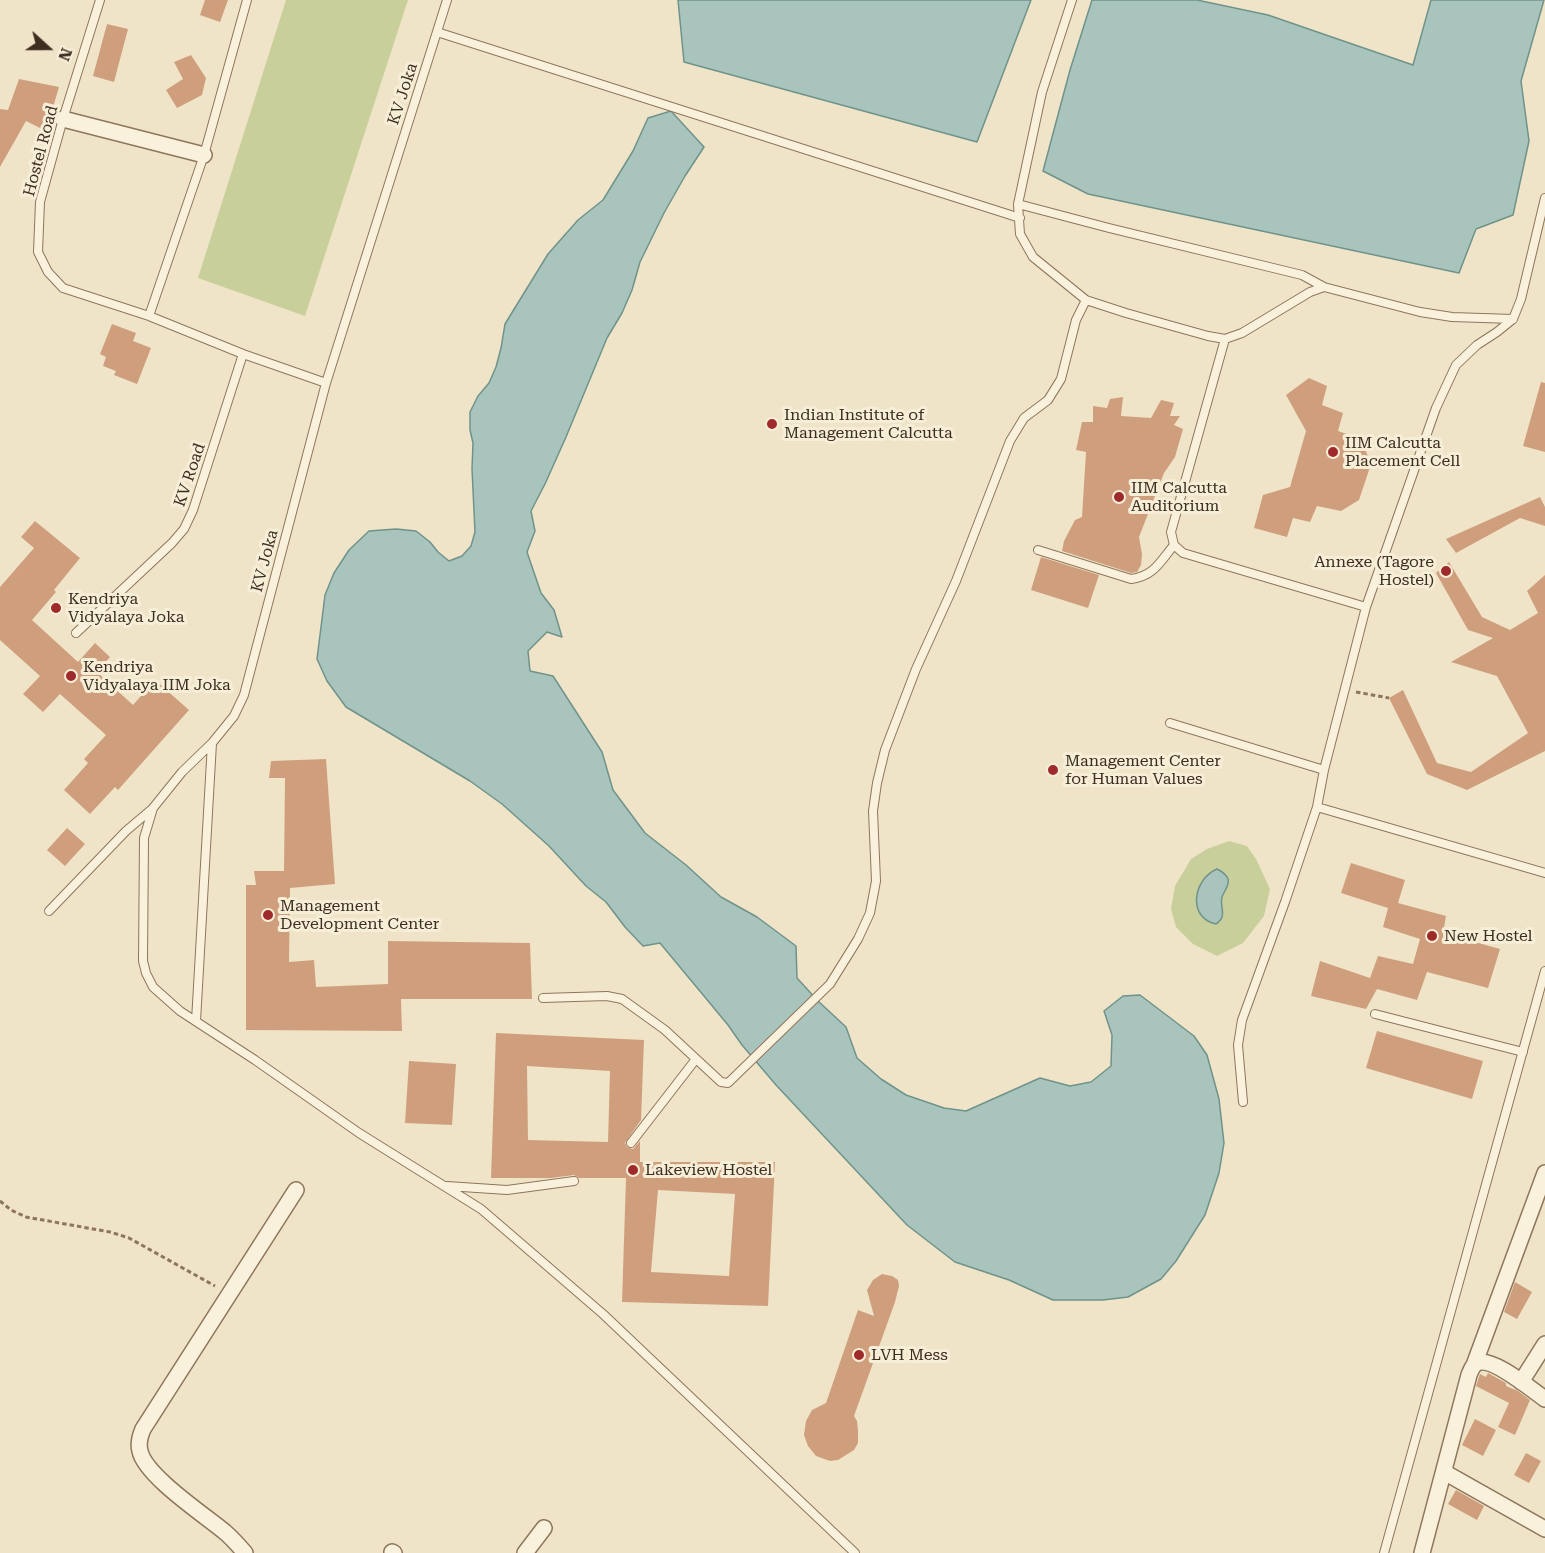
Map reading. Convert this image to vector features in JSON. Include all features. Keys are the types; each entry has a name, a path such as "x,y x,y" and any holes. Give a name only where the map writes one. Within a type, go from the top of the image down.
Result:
{"street":[{"path":"63,118 204,155"},
{"path":"1422,1553 1469,1375 1544,1181"},
{"path":"245,1553 228,1534 144,1463 140,1451 140,1439 143,1429 296,1190"},
{"path":"1521,1382 1545,1344"},
{"path":"1474,1365 1479,1362 1488,1362 1545,1399"},
{"path":"1444,1472 1545,1529"},
{"path":"525,1553 544,1528"}],"lane":[{"name":"Hostel Road","path":"100,0 63,118 40,202 38,252 48,272 63,288 149,316 243,354 326,383"},
{"path":"149,316 204,155 247,0"},
{"name":"KV Joka","path":"447,0 326,383 244,695 234,716 212,743 182,772 153,808 144,838 143,961 146,973 153,987 180,1011 359,1133 481,1209 603,1314 855,1553"},
{"path":"1072,0 1042,92 1018,204 1020,234 1033,257 1086,300 1177,328 1225,339 1242,333 1310,292 1324,287"},
{"path":"437,32 1020,218"},
{"path":"1243,1102 1238,1045 1242,1020 1317,807 1324,770 1366,607 1436,408 1456,365 1477,345 1513,319 1521,299 1545,198"},
{"path":"1018,204 1302,275 1324,287 1420,312 1452,317 1513,319"},
{"path":"543,998 607,996 622,999 665,1030 721,1082 728,1083 830,984 858,939 870,913 876,881 873,811 885,750 916,669 956,581 1010,441 1024,418 1048,400 1061,380 1076,320 1086,300"},
{"path":"1225,339 1172,532 1174,545 1183,553 1366,607"},
{"name":"KV Road","path":"76,633 183,530 193,510 243,354"},
{"path":"1038,550 1131,579 1143,577 1154,570 1174,545"},
{"path":"1170,723 1324,770"},
{"path":"196,1022 212,743"},
{"path":"1317,807 1545,873"},
{"path":"49,911 126,831 153,808"},
{"path":"1384,1553 1545,971"},
{"path":"1375,1014 1523,1052"},
{"path":"631,1143 696,1059"},
{"path":"444,1186 507,1190 574,1181"}],"path":[{"path":"1346,690 1389,698"},
{"path":"0,1201 11,1210 26,1216 110,1232 129,1238 229,1294"}],"green space":[{"path":"286,0 408,0 305,316 198,278"},
{"path":"1229,841 1247,846 1256,859 1270,889 1264,916 1243,943 1217,956 1193,944 1176,927 1171,909 1175,886 1191,859 1207,849"}],"water":[{"path":"678,0 1031,0 977,142 684,62"},
{"path":"1092,0 1197,0 1268,15 1413,65 1431,0 1544,0 1521,81 1529,141 1513,215 1476,229 1459,273 1088,194 1043,171 1070,70"},
{"path":"671,111 704,147 664,213 640,262 622,313 607,338 566,437 531,511 535,531 527,552 541,593 554,610 562,637 547,632 528,651 530,671 553,676 602,752 613,790 645,833 686,865 721,897 757,917 796,946 797,978 846,1027 857,1058 881,1079 906,1095 944,1108 966,1111 1040,1078 1070,1086 1091,1082 1111,1066 1112,1035 1104,1011 1123,996 1140,995 1194,1036 1207,1055 1219,1099 1224,1143 1219,1173 1205,1215 1176,1261 1161,1279 1128,1297 1103,1300 1053,1300 1009,1280 955,1262 907,1225 776,1085 660,943 643,946 606,902 586,886 549,846 502,804 470,781 346,707 327,681 317,659 325,595 334,573 349,550 369,531 396,529 416,531 449,561 462,556 471,546 475,532 470,412 478,396 489,383 496,367 505,324 548,254 578,220 603,200 633,151 648,118"},
{"path":"1217,869 1227,877 1228,886 1222,900 1222,917 1216,924 1201,914 1197,907 1197,898 1198,889 1203,881"}],"building":[{"path":"205,0 228,0 220,22 200,15"},
{"path":"107,24 128,29 114,82 93,76"},
{"path":"191,55 206,78 202,95 177,108 166,90 183,79 174,62"},
{"path":"19,79 59,87 46,131 26,121 0,167 0,109 8,110"},
{"path":"112,324 136,333 133,341 151,348 137,384 114,375 116,371 103,366 106,357 100,354"},
{"name":"IIM Calcutta Placement Cell","path":"1309,378 1327,386 1322,405 1343,413 1338,431 1361,439 1371,464 1359,500 1341,511 1317,506 1310,522 1293,518 1287,537 1254,528 1263,495 1290,487 1306,431 1286,395"},
{"path":"1541,382 1545,383 1545,452 1523,446"},
{"name":"IIM Calcutta Auditorium","path":"1123,397 1121,416 1151,418 1161,400 1174,403 1170,416 1180,416 1174,425 1183,429 1175,457 1164,473 1139,537 1141,565 1137,572 1131,573 1062,551 1064,541 1075,520 1082,517 1086,452 1076,450 1082,422 1093,422 1093,406 1107,408 1110,399"},
{"path":"1540,497 1545,507 1545,526 1520,518 1456,553 1446,539"},
{"name":"Kendriya Vidyalaya IIM Joka","path":"35,521 80,558 54,590 56,592 32,620 78,662 95,643 110,657 97,672 133,705 155,680 189,710 118,790 115,787 90,814 64,790 88,763 84,759 106,735 60,694 43,712 23,694 40,676 0,640 0,587 34,548 21,537"},
{"path":"1041,557 1099,575 1088,608 1031,590"},
{"path":"1449,562 1482,617 1510,630 1538,613 1527,591 1545,575 1545,751 1467,790 1427,774 1389,698 1403,690 1437,763 1471,772 1528,733 1497,676 1451,662 1493,638 1468,630 1436,573"},
{"name":"Management Development Center","path":"326,759 335,884 290,888 289,962 314,960 316,987 388,984 388,941 530,943 532,999 401,999 402,1031 246,1030 246,885 256,885 254,871 284,871 285,778 269,778 271,761"},
{"path":"67,828 85,844 65,866 47,850"},
{"name":"New Hostel","path":"1351,863 1405,880 1398,903 1446,916 1443,933 1500,949 1488,988 1427,972 1417,1000 1377,989 1366,1009 1311,996 1320,961 1370,978 1378,956 1413,964 1420,939 1383,927 1388,908 1341,893"},
{"path":"1377,1031 1483,1061 1472,1099 1366,1068"},
{"name":"Lakeview Hostel","path":"496,1033 644,1040 641,1120 625,1143 627,1147 633,1149 640,1141 640,1162 775,1162 768,1306 622,1302 626,1178 579,1178 574,1175 551,1178 491,1178","holes":["527,1066 610,1071 608,1142 528,1140","658,1190 735,1194 729,1276 651,1272"]},
{"path":"409,1061 456,1064 452,1125 405,1123"},
{"name":"LVH Mess","path":"882,1274 898,1280 899,1286 854,1416 857,1421 858,1443 854,1450 838,1460 830,1461 816,1456 808,1446 804,1435 806,1421 812,1410 826,1403 858,1310 874,1316 867,1290 873,1280"},
{"path":"1515,1282 1532,1292 1517,1319 1504,1312"},
{"path":"1488,1373 1530,1400 1515,1435 1498,1427 1509,1403 1476,1386 1480,1374 1486,1377"},
{"path":"1475,1419 1496,1430 1483,1456 1462,1445"},
{"path":"1526,1453 1541,1461 1529,1483 1514,1475"},
{"path":"1456,1490 1484,1506 1477,1520 1448,1504"}],"place":[{"name":"Indian Institute of Management Calcutta","path":"772,424"},
{"name":"IIM Calcutta Placement Cell","path":"1333,452"},
{"name":"IIM Calcutta Auditorium","path":"1119,497"},
{"name":"Annexe (Tagore Hostel)","path":"1446,571"},
{"name":"Kendriya Vidyalaya Joka","path":"56,608"},
{"name":"Kendriya Vidyalaya IIM Joka","path":"71,676"},
{"name":"Management Center for Human Values","path":"1053,770"},
{"name":"Management Development Center","path":"268,915"},
{"name":"New Hostel","path":"1432,936"},
{"name":"Lakeview Hostel","path":"633,1170"},
{"name":"LVH Mess","path":"859,1355"}]}
